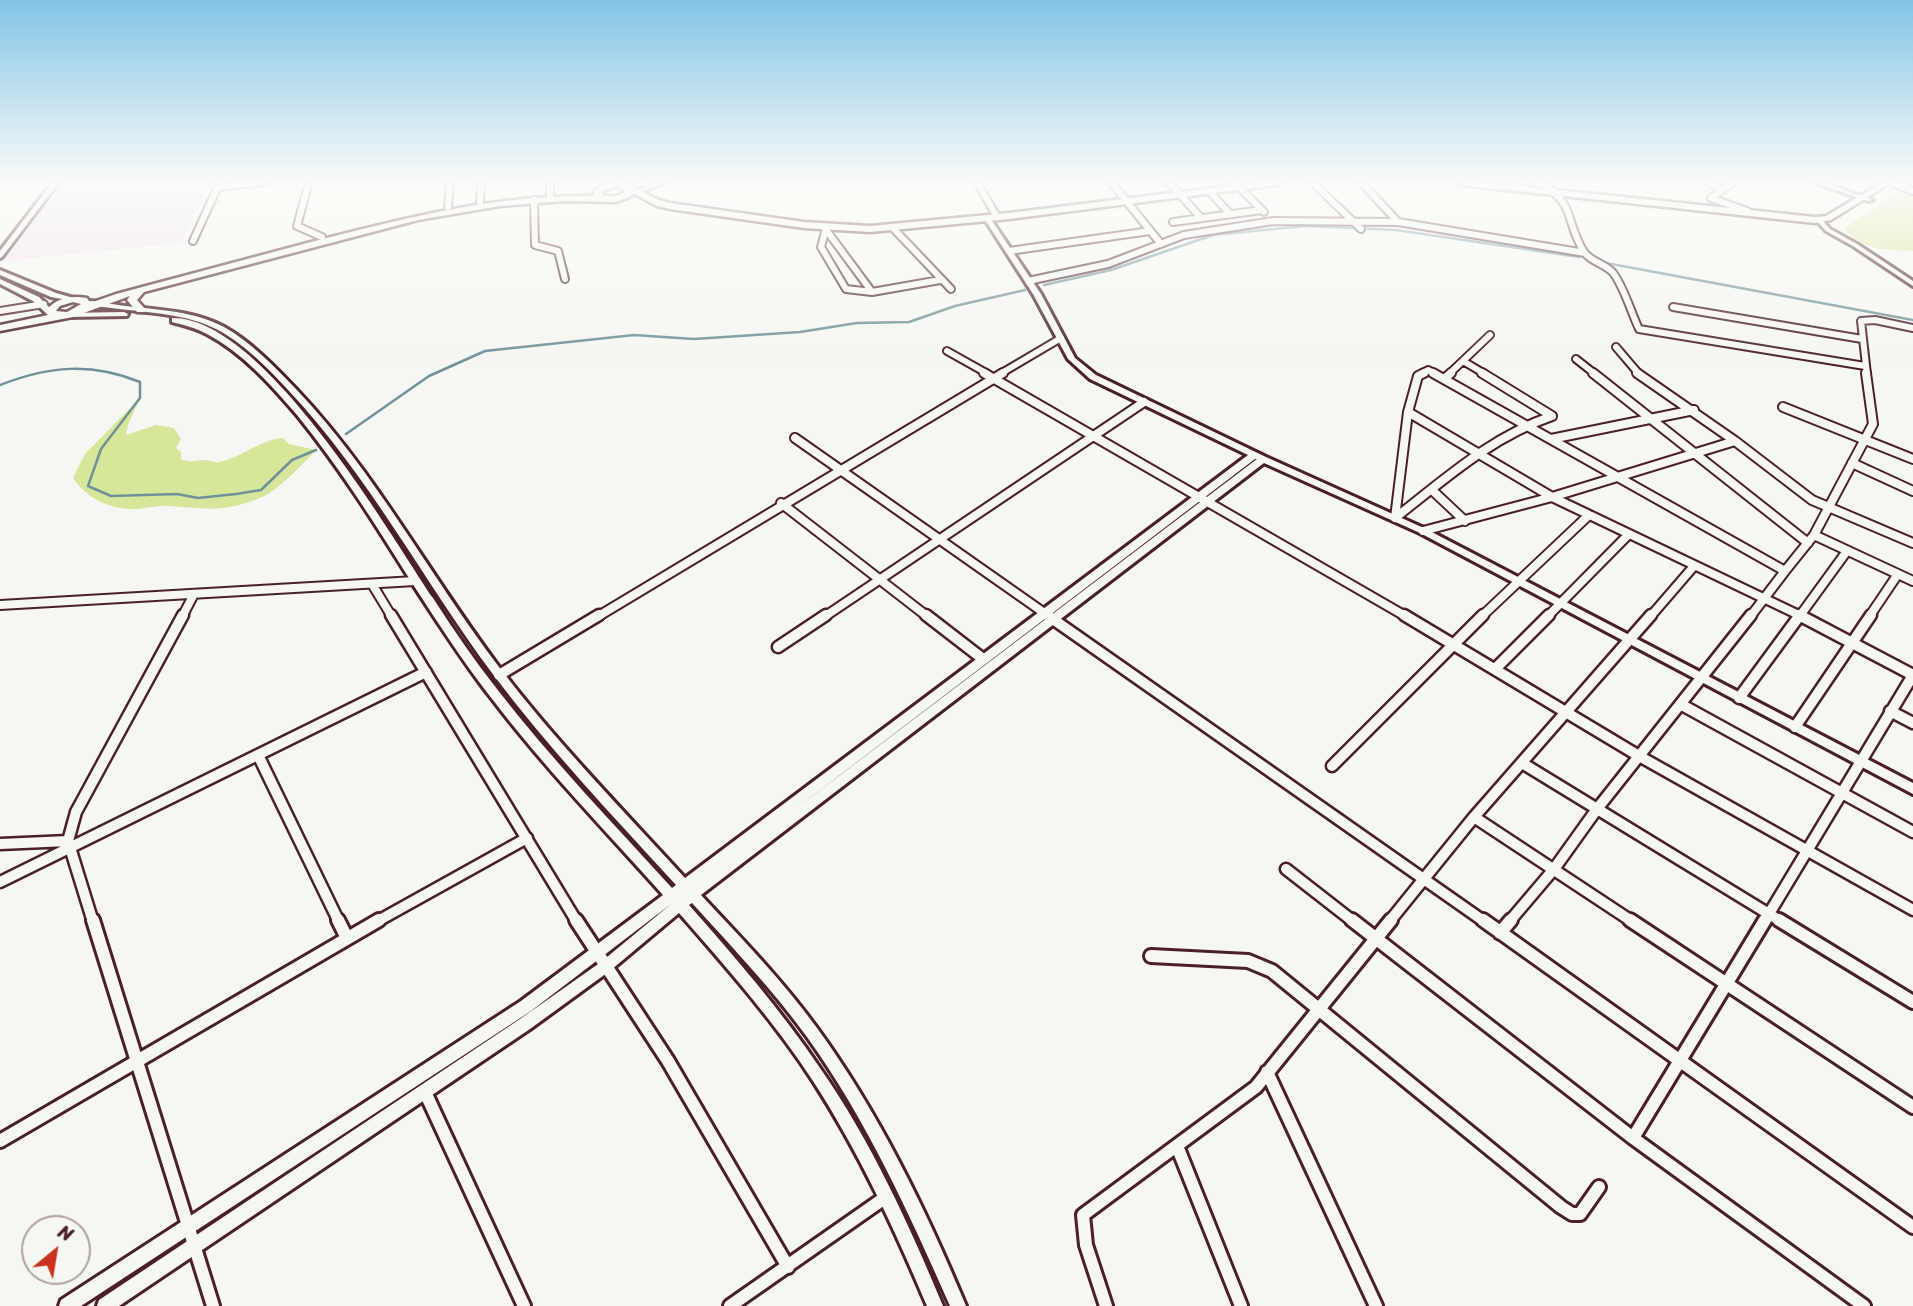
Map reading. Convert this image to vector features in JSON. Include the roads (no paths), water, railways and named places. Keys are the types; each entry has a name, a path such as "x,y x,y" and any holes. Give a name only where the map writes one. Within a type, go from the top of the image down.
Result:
{"main road":[{"path":"83,303 107,294 300,243"},
{"path":"0,322 141,290 319,243"},
{"path":"141,290 132,298 141,310"},
{"path":"0,328 53,310"}],"street":[{"path":"536,243 558,251 565,279"},
{"path":"822,243 821,247 846,289 872,292 940,280"},
{"path":"835,243 872,292"},
{"path":"906,243 951,289"},
{"path":"1005,243 1073,359 1087,373 1258,457 1423,531 1913,789"},
{"path":"1009,251 1066,243"},
{"path":"1028,281 1108,264 1164,243"},
{"path":"1524,243 1585,253"},
{"path":"1581,243 1585,253 1594,263 1613,272 1639,329 1865,366"},
{"path":"1852,243 1913,284"},
{"path":"0,272 54,295 83,303 181,314 206,321 235,337 269,365 337,440 470,636 534,719 685,884 811,1032 837,1071 916,1209 958,1306"},
{"path":"0,281 53,310"},
{"path":"1673,307 1862,339"},
{"path":"0,311 53,310 164,318 196,326 224,341 259,370 324,444 456,642 505,708 675,900 796,1044 845,1123 898,1219 934,1306"},
{"path":"1500,933 1808,543 1830,508 1873,424 1861,321 1875,320 1913,328"},
{"path":"1444,379 1490,335"},
{"path":"499,675 781,503 1061,338"},
{"path":"1616,347 1634,372 1695,410 1812,500 1913,543"},
{"path":"947,351 1496,668 1639,756 1913,910"},
{"path":"1576,359 1808,543"},
{"path":"1395,518 1478,452 1524,424 1552,416 1464,360"},
{"path":"1395,518 1408,412 1418,376 1428,370 1785,571"},
{"path":"778,647 1144,402"},
{"path":"1783,407 1913,459"},
{"path":"1551,439 1695,410"},
{"path":"1408,412 1552,496 1798,614 1913,675 1633,1138"},
{"path":"795,438 1681,1059 1913,1227"},
{"path":"1423,531 1552,496 1735,441"},
{"path":"675,900 693,894 1258,457"},
{"path":"1852,463 1913,491"},
{"path":"1432,490 1465,521"},
{"path":"781,503 983,659"},
{"path":"1332,766 1452,644 1589,515"},
{"path":"1496,668 1629,534"},
{"path":"1814,535 1913,581"},
{"path":"1739,698 1798,614 1847,551"},
{"path":"1106,1306 1086,1245 1083,1215 1256,1087 1474,817 1694,566"},
{"path":"1795,727 1898,574"},
{"path":"0,606 415,581"},
{"path":"372,584 602,960 668,1061 788,1267"},
{"path":"194,594 76,812 69,844 213,1306"},
{"path":"105,1306 425,1092 602,960 675,900 685,884 983,659 1049,616"},
{"path":"0,882 69,844 426,672"},
{"path":"1682,705 1913,832"},
{"path":"1890,711 1913,723"},
{"path":"258,755 347,938"},
{"path":"1522,763 1913,1002"},
{"path":"1474,817 1913,1107"},
{"path":"0,1141 347,938 527,838"},
{"path":"0,844 69,844"},
{"path":"1286,869 1633,1138 1864,1306"},
{"path":"1151,956 1260,964 1319,1008 1561,1207 1572,1214 1580,1214 1599,1186"},
{"path":"67,1306 526,1006 602,960"},
{"path":"1267,1072 1376,1306"},
{"path":"425,1092 524,1306"},
{"path":"1177,1146 1241,1306"},
{"path":"730,1306 886,1197"}],"waterway":[{"path":"1044,285 1111,270 1190,243"},
{"path":"1484,243 1579,257"},
{"path":"1606,263 1913,320"},
{"path":"346,434 429,376 485,351 634,335 694,339 800,332 857,323 909,322 955,306 1025,290"},
{"path":"0,385 53,370 70,369 104,371 140,382 140,398 101,449 88,486 111,496 177,494 198,498 261,490 292,460 316,450"}]}
